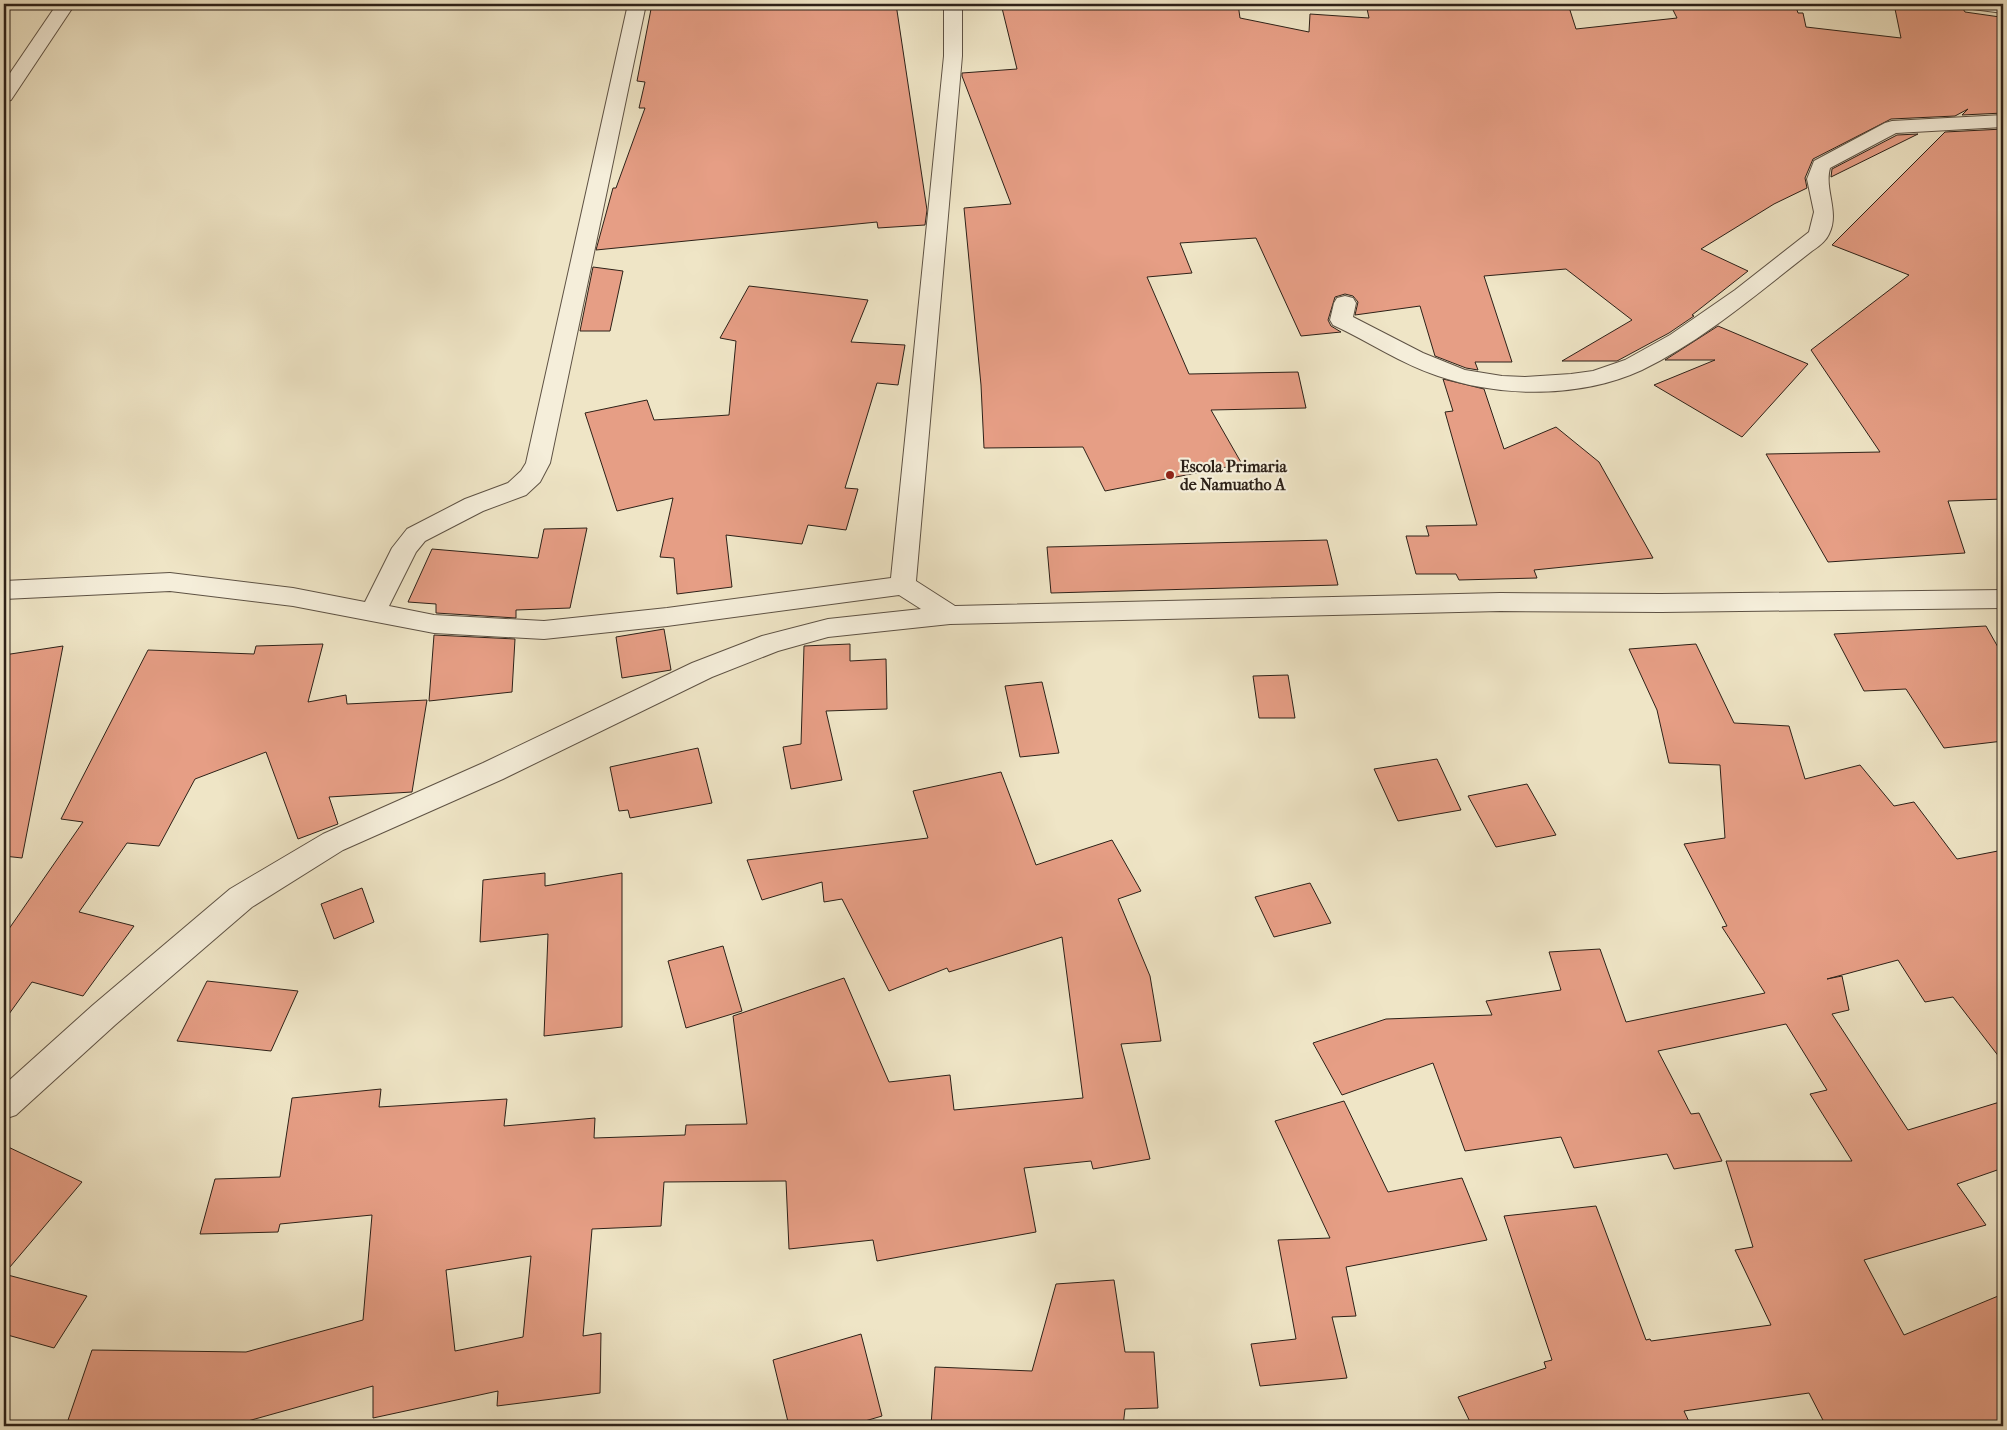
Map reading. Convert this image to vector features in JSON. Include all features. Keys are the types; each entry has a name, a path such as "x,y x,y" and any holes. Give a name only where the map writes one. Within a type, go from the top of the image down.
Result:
{"street":[{"path":"4,96 66,4"},
{"path":"373,611 405,548 416,535 474,506 517,488 531,476 538,463 637,4"},
{"path":"903,585 952,56 953,4"},
{"path":"1971,4 2003,8"},
{"path":"1345,303 1341,320 1418,360 1462,376 1520,385 1582,381 1632,366 1690,332 1805,247 1819,234 1824,212 1818,179 1821,166 1892,127 2003,122"},
{"path":"4,590 170,582 293,597 434,624 544,630 667,617 903,585 950,616"},
{"path":"4,1105 104,1015 241,898 333,842 493,771 702,670 771,643 828,628 950,616 1500,602 2003,598"}],"building":[{"path":"652,4 896,4 927,210 925,225 878,228 877,222 596,250 613,188 616,188 645,108 639,108 645,82 637,81"},
{"path":"1001,4 1238,4 1240,18 1309,32 1310,14 1369,18 1366,4 1568,4 1576,29 1677,18 1670,4 1795,4 1798,13 1803,13 1806,27 1901,38 1894,4 1960,4 1965,12 2000,17 2003,32 2003,113 1962,115 1968,109 1955,116 1891,119 1813,159 1805,178 1807,188 1774,204 1701,249 1748,271 1692,315 1694,316 1669,333 1617,361 1562,361 1632,320 1566,269 1484,276 1512,362 1475,362 1478,370 1466,368 1435,356 1420,306 1355,315 1358,302 1353,296 1345,294 1335,297 1328,320 1331,326 1341,332 1301,336 1256,238 1180,243 1192,273 1147,277 1189,374 1298,372 1306,408 1211,410 1242,464 1105,491 1083,447 984,448 981,385 964,208 1011,204 962,73 1017,69"},
{"path":"2003,129 2003,499 1948,501 1965,553 1828,562 1766,454 1880,452 1811,350 1909,275 1832,245 1945,132"},
{"path":"1918,134 1831,177 1832,169 1897,135"},
{"path":"593,267 623,271 610,331 580,331"},
{"path":"749,286 868,300 851,342 905,345 898,385 877,383 845,488 858,489 846,530 808,525 802,544 726,535 732,587 677,594 674,558 660,557 673,498 617,511 585,413 647,400 654,420 729,415 736,341 720,338"},
{"path":"1718,326 1808,364 1742,437 1654,385 1715,360 1665,360"},
{"path":"1443,379 1484,389 1504,449 1556,427 1599,462 1653,558 1534,570 1537,578 1459,580 1456,574 1416,574 1406,536 1429,536 1426,526 1477,525 1445,412 1453,411"},
{"path":"587,528 570,608 516,610 516,618 436,613 436,604 408,602 432,549 538,558 544,529"},
{"path":"1327,540 1338,585 1051,593 1047,547"},
{"path":"1986,626 2003,656 2003,741 1944,748 1906,689 1864,691 1834,634"},
{"path":"664,629 671,670 622,678 616,637"},
{"path":"434,635 515,639 512,692 429,701"},
{"path":"323,644 308,702 346,695 347,704 427,700 412,792 329,797 338,824 298,839 266,752 195,779 159,846 127,843 79,912 134,926 83,996 32,982 4,1021 4,936 83,822 61,819 148,650 254,654 256,646"},
{"path":"850,644 850,661 886,659 887,709 826,711 842,780 791,789 783,747 801,744 804,646"},
{"path":"1696,644 1734,723 1789,726 1805,779 1860,765 1894,806 1914,802 1957,859 2003,850 2003,1062 1953,997 1925,1002 1898,960 1827,979 1842,976 1849,1010 1832,1014 1908,1130 2003,1101 2003,1168 1957,1184 1986,1225 1864,1260 1904,1335 2003,1294 2003,1426 1826,1426 1809,1393 1684,1411 1691,1426 1472,1426 1458,1397 1546,1368 1544,1362 1552,1360 1504,1216 1596,1206 1646,1340 1650,1339 1651,1341 1771,1325 1735,1250 1753,1247 1726,1161 1852,1161 1810,1094 1827,1090 1786,1024 1658,1051 1691,1114 1699,1113 1722,1161 1674,1169 1667,1154 1574,1168 1561,1137 1465,1151 1433,1063 1342,1095 1313,1043 1386,1019 1492,1015 1486,1001 1561,990 1549,952 1600,949 1626,1022 1765,993 1722,927 1727,926 1684,844 1725,838 1720,765 1669,763 1657,710 1629,649"},
{"path":"63,646 22,858 4,856 4,655"},
{"path":"1288,675 1295,718 1259,718 1253,676"},
{"path":"1042,682 1059,753 1020,757 1005,686"},
{"path":"698,748 712,803 630,818 628,810 619,811 610,767"},
{"path":"1437,759 1461,810 1398,821 1374,769"},
{"path":"1001,772 1036,865 1112,840 1141,891 1118,899 1150,976 1161,1041 1121,1044 1150,1159 1093,1169 1091,1161 1024,1168 1036,1232 877,1261 873,1240 789,1249 786,1181 664,1182 661,1226 592,1229 583,1336 601,1333 600,1393 497,1406 498,1391 373,1418 373,1386 230,1426 66,1426 92,1350 246,1352 363,1320 372,1215 280,1224 278,1232 200,1234 215,1179 280,1177 292,1098 381,1089 379,1107 507,1099 504,1126 595,1118 594,1138 685,1135 686,1125 747,1124 733,1016 844,978 889,1082 950,1075 954,1110 1083,1098 1062,937 949,972 947,968 889,991 842,899 824,902 822,882 762,900 747,860 928,838 913,791","holes":["531,1256 523,1337 455,1351 446,1270"]},
{"path":"1527,784 1556,835 1496,847 1468,796"},
{"path":"545,873 545,886 622,873 622,1027 544,1036 548,934 480,942 483,880"},
{"path":"1310,883 1331,923 1274,937 1255,897"},
{"path":"362,888 374,922 334,939 321,904"},
{"path":"723,946 742,1011 686,1028 668,961"},
{"path":"207,981 298,991 271,1051 177,1041"},
{"path":"1344,1101 1388,1192 1462,1178 1487,1240 1346,1267 1356,1316 1332,1317 1347,1378 1260,1386 1251,1344 1296,1339 1278,1240 1330,1238 1275,1121"},
{"path":"4,1145 82,1182 4,1274"},
{"path":"4,1274 87,1296 54,1348 4,1334"},
{"path":"1114,1280 1125,1352 1154,1352 1158,1408 1125,1409 1123,1426 931,1426 935,1367 1032,1371 1056,1284"},
{"path":"861,1334 882,1416 848,1426 789,1426 773,1360"}],"place":[{"name":"Escola Primaria de Namuatho A","path":"1170,475"}]}
